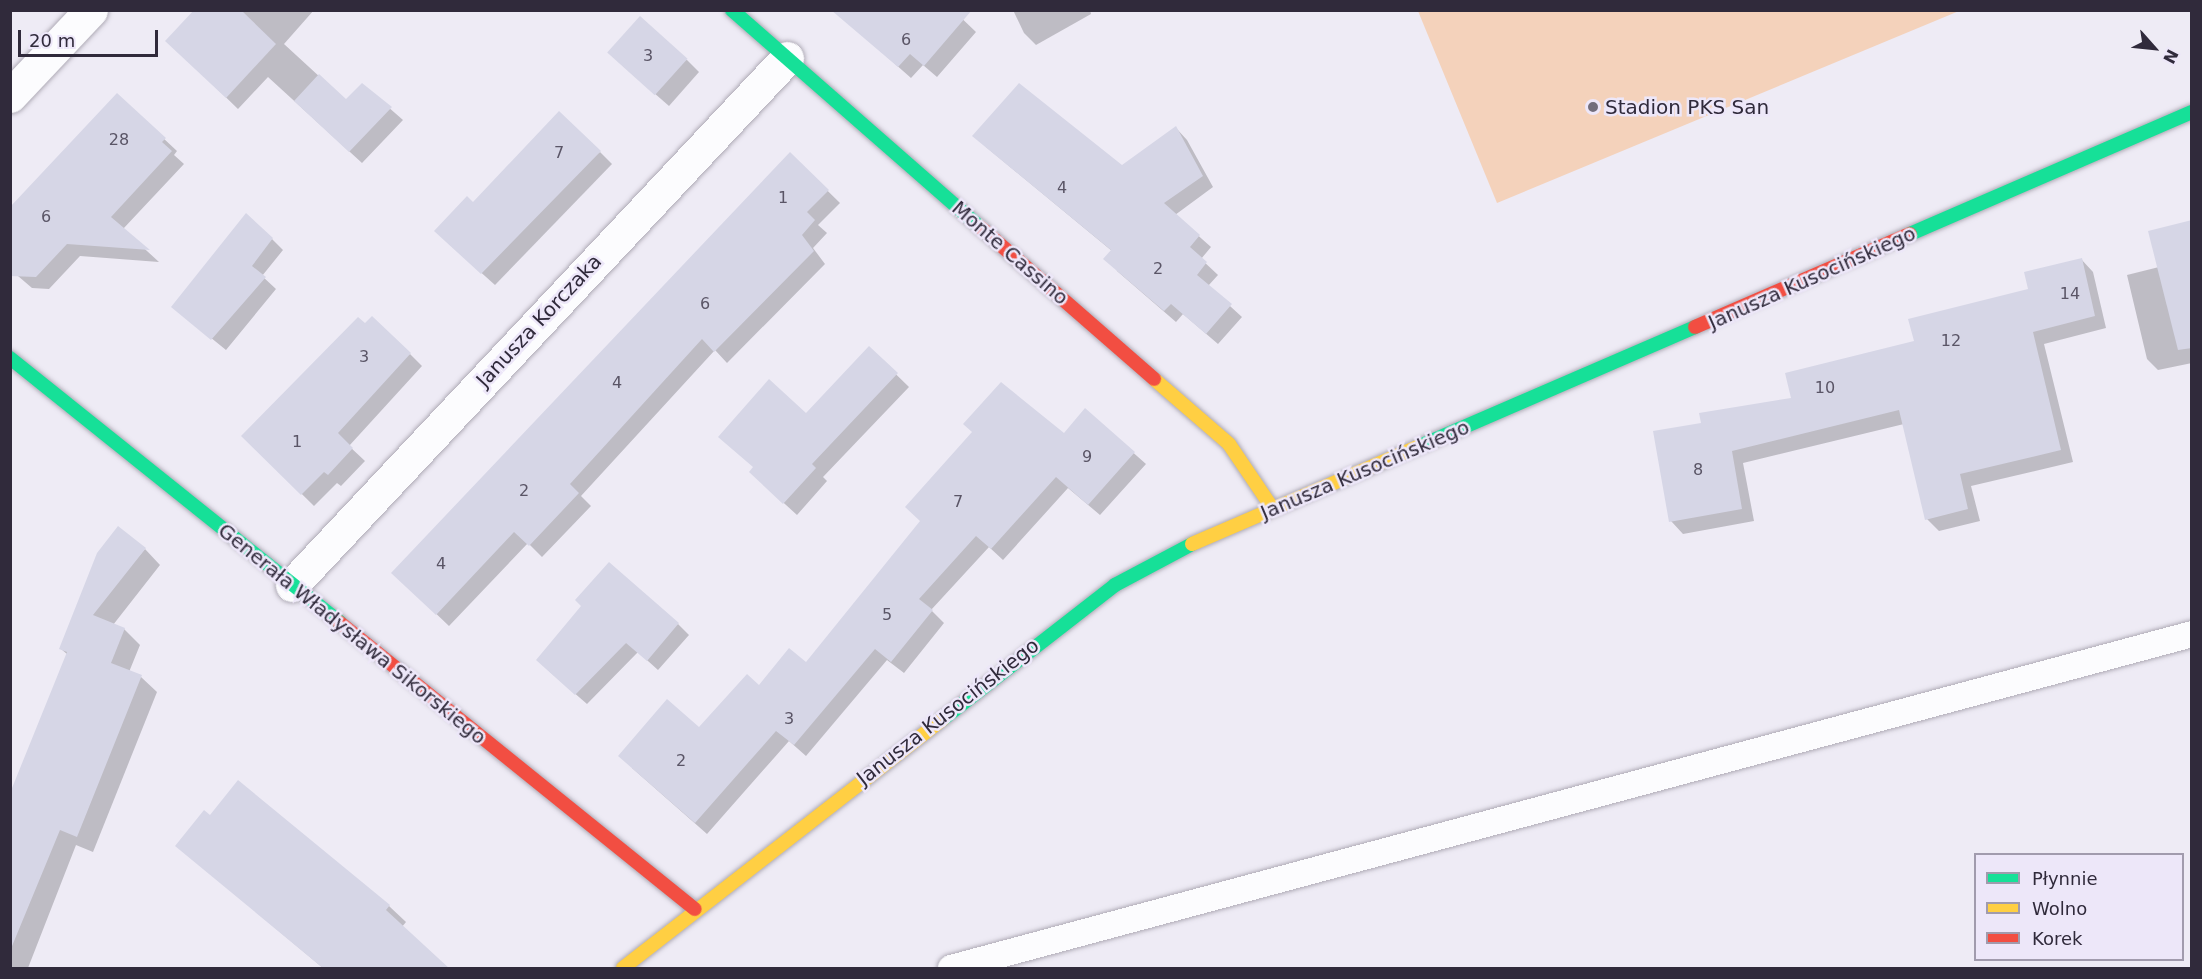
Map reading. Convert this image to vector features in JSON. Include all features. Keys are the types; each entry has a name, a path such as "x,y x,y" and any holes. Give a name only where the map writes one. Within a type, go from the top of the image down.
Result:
{"street":[{"path":"10,96 91,10"},
{"name":"Monte Cassino","path":"732,10 1229,444 1273,508"},
{"name":"Janusza Korczaka","path":"292,585 787,58"},
{"name":"Janusza Kusocińskiego","path":"622,969 694,909 1116,585 1192,544 1273,508 2192,112"},
{"name":"Generała Władysława Sikorskiego","path":"10,358 694,909"}],"lane":[{"path":"951,969 2192,634"}],"shaded area":[{"name":"Stadion PKS San","path":"1418,11 1959,11 1497,203"}],"building":[{"path":"194,10 241,10 276,44 226,98 165,41"},
{"path":"831,10 972,10 924,66 910,54 898,67"},
{"path":"640,16 688,59 655,95 607,52"},
{"path":"319,74 346,99 362,83 392,107 349,152 294,101"},
{"path":"1019,83 1122,165 1176,126 1203,176 1164,203 1200,235 1190,247 1207,262 1197,275 1232,304 1206,334 1171,304 1164,311 1103,259 1111,250 972,136"},
{"path":"117,93 166,138 162,142 172,151 111,217 150,250 67,244 36,277 10,276 10,207"},
{"path":"559,111 601,151 481,274 434,231 467,196 473,202"},
{"path":"790,152 829,190 807,212 815,220 802,235 814,251 714,352 702,339 570,484 579,493 529,546 514,532 436,615 391,573"},
{"path":"246,213 273,238 252,266 266,277 211,340 171,307"},
{"path":"2192,220 2192,348 2178,350 2148,231"},
{"path":"2082,258 2095,316 2033,332 2061,450 1960,474 1968,509 1925,520 1899,410 1732,451 1742,509 1669,522 1653,431 1701,423 1699,413 1791,398 1785,373 1914,341 1908,319 2028,289 2024,272"},
{"path":"372,316 411,353 338,433 353,448 328,475 324,472 301,495 241,436 358,317 365,323"},
{"path":"869,346 898,373 812,464 816,468 783,504 749,472 753,467 718,437 769,379 806,413"},
{"path":"1001,382 1064,433 1085,408 1135,452 1088,505 1056,477 991,549 976,536 919,599 933,610 891,662 875,649 794,745 776,731 695,823 618,756 667,699 699,727 747,674 759,685 789,648 806,662 920,521 905,507 972,432 963,424"},
{"path":"118,526 146,548 93,615 125,628 111,663 142,675 77,837 60,830 10,951 10,793 67,652 59,649 97,553"},
{"path":"609,562 679,623 647,661 626,643 575,695 536,660 581,606 575,600"},
{"path":"238,780 390,905 386,910 450,969 324,969 175,846 204,810 210,815"}],"traffic: fast":[{"path":"732,10 980,227"},
{"path":"1910,234 2192,112"},
{"path":"1420,446 1695,327"},
{"path":"10,358 339,622"},
{"path":"943,719 1115,585 1192,544"}],"traffic: slow":[{"path":"1154,379 1229,444 1273,509"},
{"path":"1192,544 1420,446"},
{"path":"623,968 943,719"}],"traffic: jam":[{"path":"980,227 1154,379"},
{"path":"1695,327 1910,234"},
{"path":"339,622 695,909"}],"place":[{"name":"Stadion PKS San","path":"1593,107"}]}
